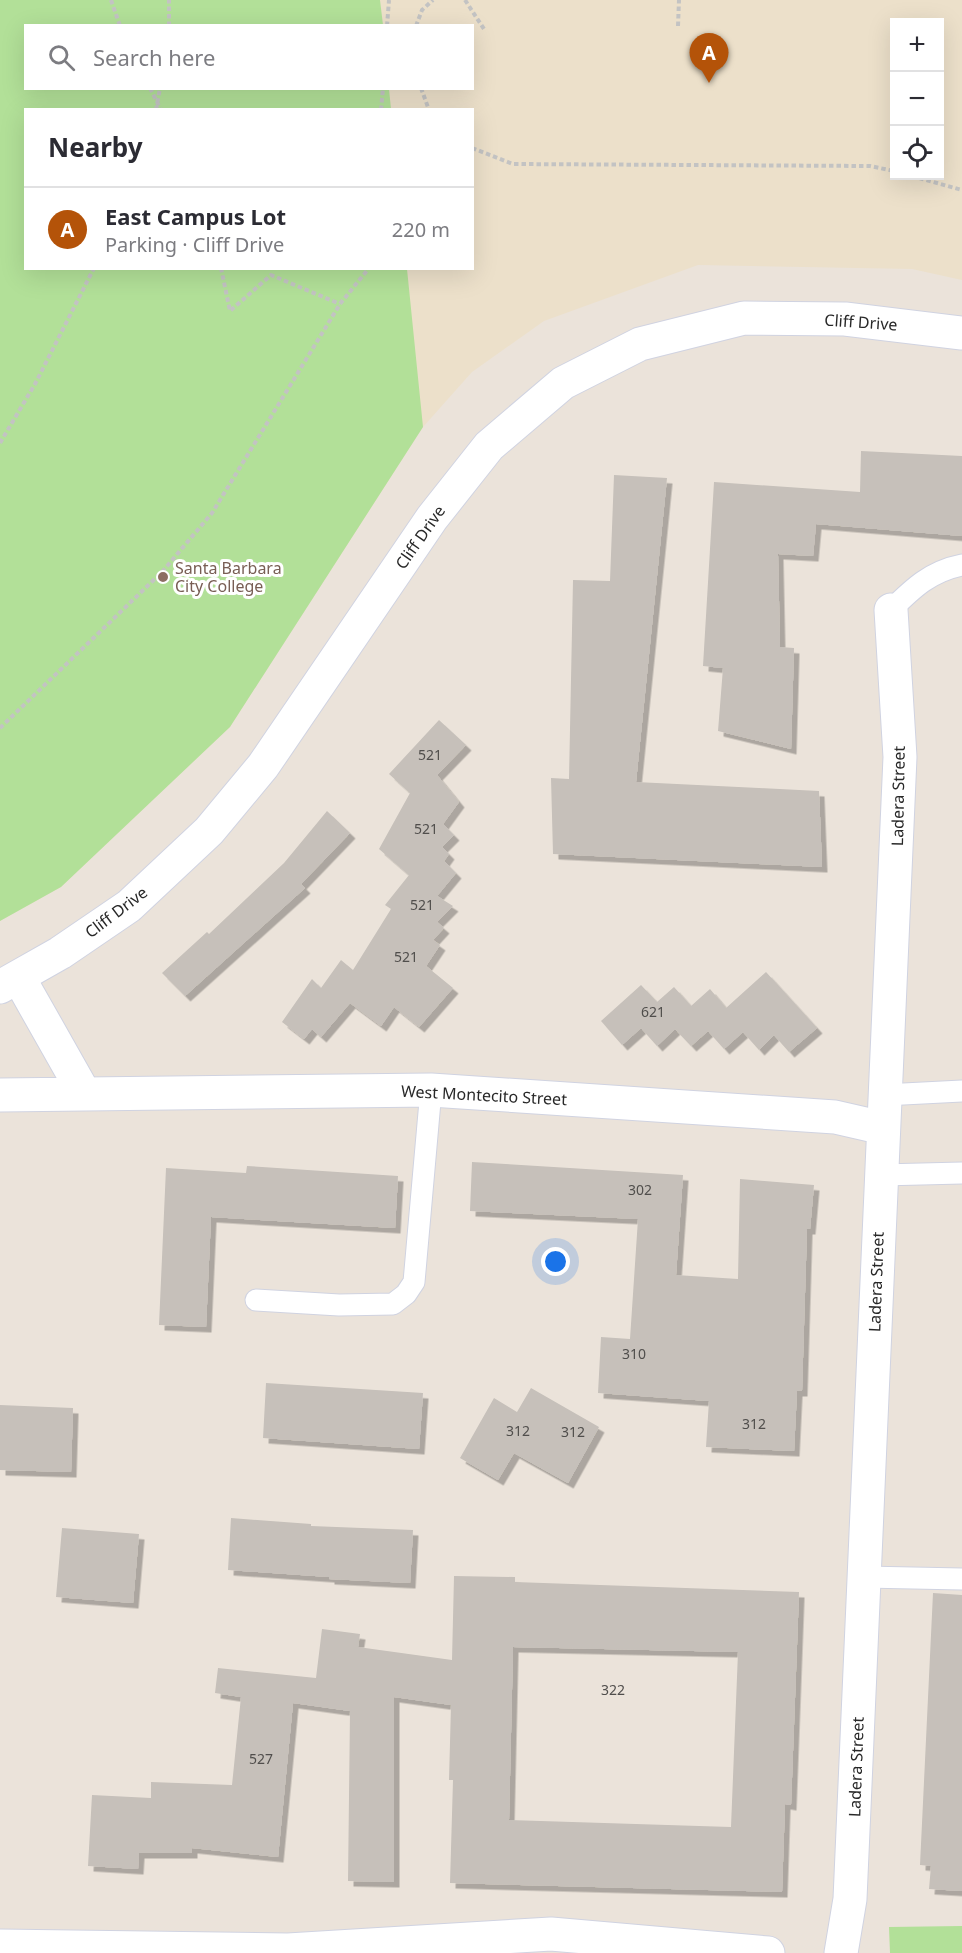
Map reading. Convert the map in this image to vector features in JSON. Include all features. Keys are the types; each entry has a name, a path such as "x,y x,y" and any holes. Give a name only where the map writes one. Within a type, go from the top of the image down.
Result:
{"street":[{"name":"Cliff Drive","path":"10,982 129,906 209,831 263,766 432,518 489,446 563,383 640,344 744,318 845,319 962,333"},
{"name":"Ladera Street","path":"842,1953 850,1899 900,757 891,610"},
{"path":"10,982 84,1093"},
{"name":"West Montecito Street","path":"0,1095 431,1090 835,1117 883,1128"},
{"path":"0,1946 288,1950 551,1934 768,1953"}],"lane":[{"path":"891,610 919,582 944,568 962,565"},
{"path":"256,1300 339,1305 393,1304 406,1294 414,1282 431,1090"},
{"path":"884,1095 962,1091"},
{"path":"881,1175 962,1173"},
{"path":"864,1577 962,1579"}],"path":[{"path":"111,0 119,24"},
{"path":"169,0 169,24"},
{"path":"387,24 389,0"},
{"path":"418,24 422,10 433,0"},
{"path":"465,0 484,29"},
{"path":"678,26 679,0"},
{"path":"151,90 160,108"},
{"path":"157,108 160,90"},
{"path":"381,108 383,90"},
{"path":"422,90 428,108"},
{"path":"474,149 513,164 870,166 890,170"},
{"path":"926,180 962,190"},
{"path":"0,443 35,384 93,270"},
{"path":"220,270 230,310 271,275 339,304"},
{"path":"0,728 162,572 212,513 339,304 367,270"}],"shaded area":[{"name":"Santa Barbara City College","path":"65,0 962,0 962,280 912,269 698,265 544,321 472,372 423,427 230,727 61,887 0,921 0,192 24,262 24,270 474,270 474,108 31,108 38,90 474,90 474,24 59,24"}],"green space":[{"path":"0,0 380,0 383,24 24,24 24,90 389,90 391,108 24,108 24,270 407,270 423,427 230,727 61,887 0,921"},
{"path":"962,1926 962,1953 890,1953 889,1927"}],"building":[{"path":"861,451 962,456 962,536 816,524 813,556 778,554 780,647 794,648 791,749 718,731 723,668 703,666 714,482 860,492"},
{"path":"614,475 667,478 636,782 819,791 822,867 553,854 551,778 569,779 573,580 610,581"},
{"path":"439,720 466,745 437,775 459,802 443,824 454,835 442,847 449,854 444,861 456,873 437,896 453,906 437,922 444,928 433,940 440,945 426,966 453,988 419,1027 394,1007 381,1026 350,1003 321,1037 312,1029 304,1039 282,1022 312,979 321,988 341,960 353,970 391,909 385,905 409,875 379,849 410,793 389,774"},
{"path":"327,811 350,833 301,884 305,888 185,996 162,973 207,932 209,934 284,863"},
{"path":"766,972 817,1028 789,1052 774,1035 759,1050 743,1032 724,1049 708,1031 691,1046 675,1029 657,1046 641,1028 622,1045 601,1021 641,985 657,1002 674,987 691,1006 710,989 726,1008"},
{"path":"472,1162 683,1175 676,1275 738,1279 740,1179 814,1185 810,1229 807,1229 802,1391 797,1391 794,1451 706,1447 709,1401 598,1393 601,1337 630,1339 638,1219 470,1211"},
{"path":"247,1166 398,1176 395,1228 211,1217 206,1327 159,1325 166,1168 246,1173"},
{"path":"266,1383 423,1393 419,1449 263,1438"},
{"path":"531,1388 599,1427 568,1483 514,1453 498,1480 460,1458 494,1398 517,1412"},
{"path":"0,1405 73,1408 71,1472 0,1470"},
{"path":"231,1518 311,1524 311,1526 413,1530 410,1583 228,1570"},
{"path":"62,1528 139,1534 133,1603 56,1597"},
{"path":"454,1576 515,1577 515,1582 799,1592 791,1805 785,1804 782,1892 450,1883 453,1780 449,1780 451,1705 394,1697 394,1882 348,1881 350,1711 293,1703 278,1857 192,1848 192,1853 139,1853 138,1869 88,1866 92,1795 151,1798 151,1782 232,1785 241,1697 215,1693 218,1668 316,1678 322,1629 360,1634 358,1647 452,1660","holes":["513,1647 738,1652 731,1827 509,1820"]},
{"path":"933,1593 962,1595 962,1891 929,1889 931,1866 920,1865"}],"place":[{"name":"East Campus Lot","path":"709,83"},
{"name":"Santa Barbara City College","path":"163,577"}]}
